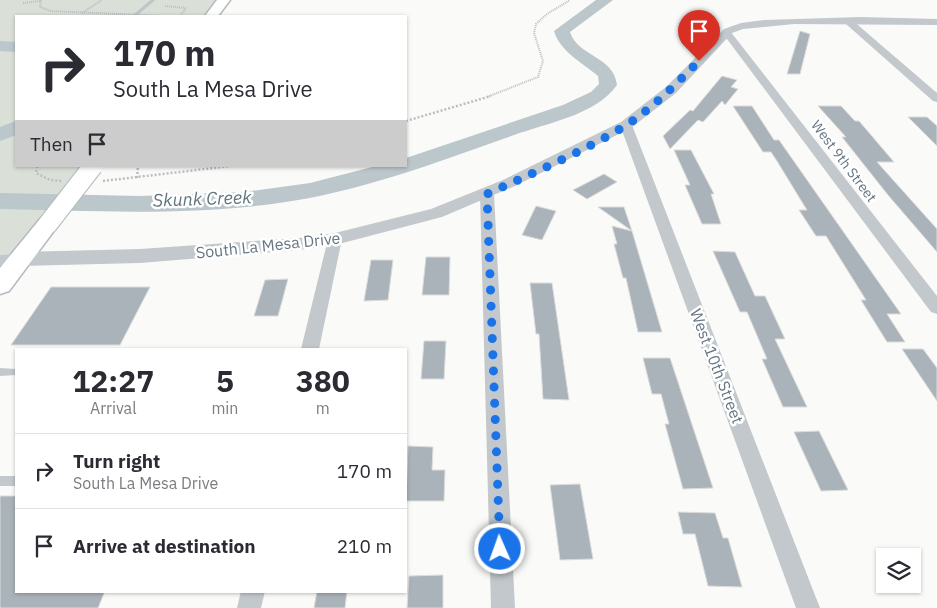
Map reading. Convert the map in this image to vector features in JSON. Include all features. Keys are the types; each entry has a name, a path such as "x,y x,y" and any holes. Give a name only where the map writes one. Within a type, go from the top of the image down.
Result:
{"main road":[{"path":"213,15 224,0"},
{"path":"0,285 10,259 48,224 96,173"}],"street":[{"path":"727,33 739,25 756,22 937,22"},
{"path":"849,22 937,99"},
{"name":"South La Mesa Drive","path":"10,259 209,252 335,239 436,213 487,194 561,159 626,125 671,90 727,33"},
{"name":"West 9th Street","path":"727,33 937,308"},
{"name":"West 10th Street","path":"626,125 808,608"},
{"path":"487,194 503,608"},
{"path":"310,348 335,239"},
{"path":"249,608 253,593"}],"lane":[{"path":"0,372 15,372"},
{"path":"0,481 15,481"}],"path":[{"path":"82,13 102,0"},
{"path":"407,122 491,96 538,78 543,61 542,52 534,36 536,25 550,12 570,0"},
{"path":"23,3 41,1 39,6 45,10 150,15"},
{"path":"165,6 186,8 181,15"},
{"path":"37,167 36,173 42,177 70,181"},
{"path":"137,178 138,167"},
{"path":"96,173 137,178 210,167"}],"shaded area":[{"path":"0,0 225,0 213,15 15,15 15,167 93,167 20,259 0,257"}],"building":[{"path":"800,31 810,34 800,74 787,74"},
{"path":"722,76 737,80 731,87 738,89 725,105 722,101 703,122 698,120 670,149 663,136 690,110 693,111"},
{"path":"733,106 752,106 774,140 779,140 901,314 887,314 905,342 887,342 861,300 866,300 826,236 816,236 799,210 807,210 777,161 771,152 763,152"},
{"path":"818,106 841,106 855,121 859,121 894,162 877,162 937,229 937,252 842,137 846,137"},
{"path":"908,117 927,117 937,126 937,146"},
{"path":"674,150 691,150 714,194 711,194 721,224 702,224 685,185 690,185"},
{"path":"604,174 617,182 587,199 573,190"},
{"path":"536,206 556,211 542,240 522,235"},
{"path":"598,207 624,207 632,231"},
{"path":"612,226 632,231 662,332 638,332 626,278 623,278 614,244 617,244"},
{"path":"713,251 735,252 755,296 765,296 785,339 775,339 807,407 783,407 762,359 767,359 747,312 740,312"},
{"path":"426,257 450,257 449,295 422,295"},
{"path":"371,260 393,260 388,300 364,301"},
{"path":"288,279 278,316 254,316 265,280"},
{"path":"530,283 552,283 569,400 543,399 539,334 536,334"},
{"path":"51,287 150,287 120,345 11,345"},
{"path":"424,341 446,341 444,379 421,379"},
{"path":"902,349 923,349 937,368 937,401"},
{"path":"643,358 670,358 713,488 683,489 665,424 669,424 661,394 652,394"},
{"path":"819,431 848,490 821,491 794,432"},
{"path":"408,446 433,447 432,470 445,470 444,501 407,501"},
{"path":"580,484 593,559 560,560 550,485"},
{"path":"0,496 15,496 15,593 104,593 98,608 0,608"},
{"path":"678,512 715,513 723,538 728,538 742,587 708,586 695,534 683,534"},
{"path":"443,575 443,608 407,608 409,576"},
{"path":"317,593 347,593 345,608 314,608"}],"waterway":[{"path":"135,15 153,0"},
{"name":"Skunk Creek","path":"407,165 570,109 598,96 608,85 607,74 574,48 564,37 562,31 606,0"},
{"name":"Skunk Creek","path":"0,46 15,47"},
{"name":"Skunk Creek","path":"0,135 15,128"},
{"name":"Skunk Creek","path":"0,201 140,204 244,200 310,190 398,167"}],"route":[{"path":"500,549 487,194 561,159 626,125 671,90 699,61"}]}
